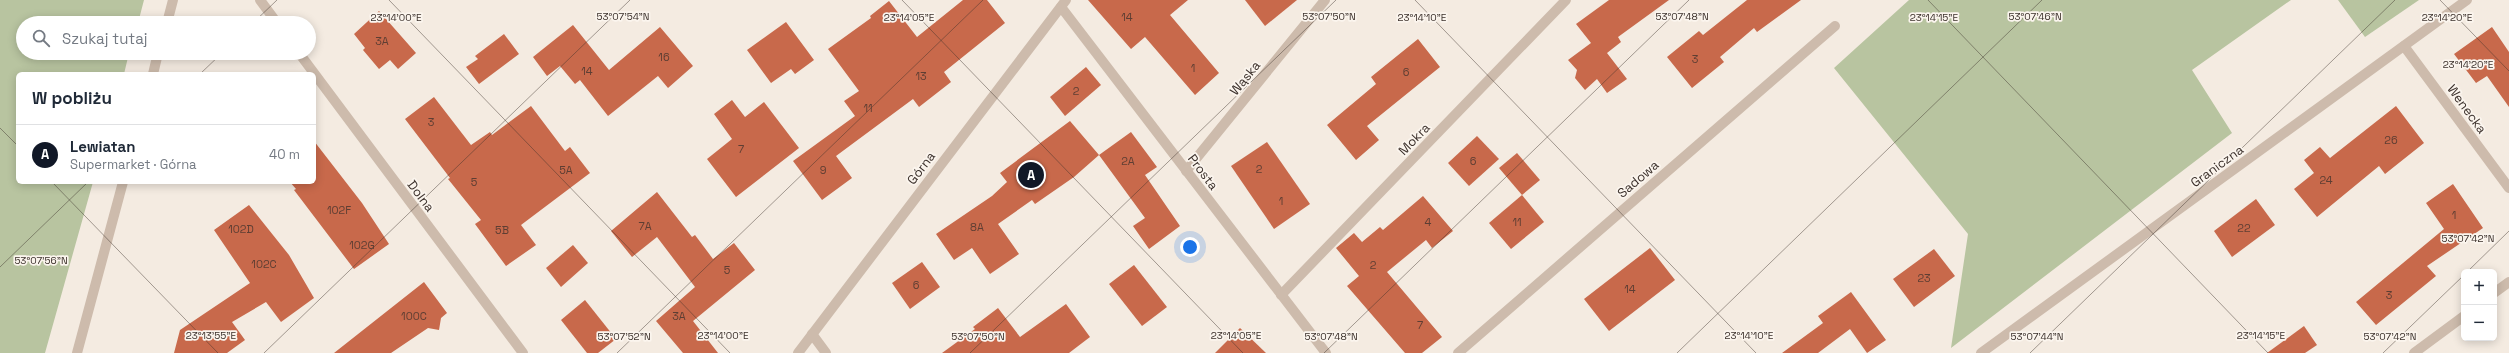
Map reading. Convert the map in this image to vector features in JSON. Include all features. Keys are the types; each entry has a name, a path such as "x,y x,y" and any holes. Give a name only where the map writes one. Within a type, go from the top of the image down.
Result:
{"street":[{"path":"169,16 173,0"},
{"path":"260,0 272,16"},
{"name":"Wąska","path":"1186,172 1325,0"},
{"name":"Mokra","path":"1281,295 1566,0"},
{"name":"Graniczna","path":"1981,353 2467,0"},
{"name":"Prosta","path":"1063,3 1186,172 1326,353"},
{"name":"Górna","path":"798,353 1063,3"},
{"name":"Sadowa","path":"1458,353 1835,26"},
{"name":"Wenecka","path":"2404,46 2509,188"},
{"path":"153,72 156,60"},
{"name":"Dolna","path":"304,60 313,72"},
{"name":"Dolna","path":"316,76 524,353"},
{"path":"77,353 122,184"},
{"path":"2497,291 2509,282"},
{"path":"2414,353 2461,318"},
{"path":"812,334 826,353"}],"green space":[{"path":"0,0 144,0 140,16 16,16 16,60 127,60 124,72 16,72 16,184 92,184 45,353 0,353"},
{"path":"1909,0 2291,0 2192,70 2232,133 1951,348 1968,234 1834,68"},
{"path":"2338,0 2419,0 2365,37"}],"building":[{"path":"963,0 987,0 1005,23 944,72 951,82 919,107 913,99 836,156 852,178 822,200 793,161 855,116 844,101 859,91 828,49 871,18 870,16 889,1 917,37"},
{"path":"1088,0 1188,0 1170,15 1219,73 1195,95 1145,37 1131,49"},
{"path":"1245,0 1297,0 1265,26"},
{"path":"1609,0 1669,0 1618,37 1621,42 1607,53 1627,79 1607,93 1597,79 1585,90 1575,78 1577,70 1568,60 1591,43 1576,24"},
{"path":"1747,0 1801,0 1757,32 1754,28 1720,57 1724,62 1692,88 1667,57 1699,31 1703,35"},
{"path":"379,11 416,53 398,69 390,60 379,69 363,50 365,48 354,34"},
{"path":"786,22 814,60 795,74 791,69 771,83 747,50"},
{"path":"573,25 609,70 660,27 693,66 668,88 658,76 608,116 580,80 575,84 560,66 547,76 533,57"},
{"path":"2492,27 2509,52 2509,107 2487,76 2476,83 2454,54"},
{"path":"504,34 519,54 479,84 466,67 478,59 475,56"},
{"path":"1418,39 1440,67 1367,126 1379,140 1356,160 1327,125 1376,84 1371,77"},
{"path":"1086,67 1101,85 1065,116 1050,97"},
{"path":"434,97 471,145 490,132 492,135 531,106 565,151 570,147 590,173 521,225 536,245 506,266 475,224 481,220 448,179 450,178 405,119"},
{"path":"732,100 745,117 764,102 799,148 736,197 707,159 732,139 714,114"},
{"path":"2396,106 2424,143 2385,174 2379,166 2317,217 2294,189 2314,173 2304,160 2320,147 2330,158"},
{"path":"1070,121 1099,155 1074,177 1035,204 1032,200 998,224 1019,254 990,274 972,248 954,260 936,234 992,196 1007,182 1000,173"},
{"path":"1131,132 1157,167 1145,175 1180,226 1149,249 1133,226 1145,218 1099,155"},
{"path":"1477,136 1499,159 1469,186 1448,163"},
{"path":"1267,142 1310,204 1274,229 1231,166"},
{"path":"316,144 362,203 389,244 354,269 294,190 296,189 292,184 316,184"},
{"path":"1517,153 1540,180 1522,195 1499,168"},
{"path":"2453,184 2483,228 2427,266 2436,276 2376,325 2356,302 2444,229 2426,203"},
{"path":"657,192 692,237 695,235 713,259 734,243 755,270 693,321 718,353 683,353 656,321 695,287 657,237 632,257 611,231"},
{"path":"1522,195 1544,222 1511,249 1489,223"},
{"path":"1423,196 1453,231 1432,248 1426,240 1387,272 1442,337 1422,353 1405,353 1347,286 1359,276 1336,248 1354,233 1362,242 1380,227 1383,230"},
{"path":"2256,199 2275,225 2232,257 2214,231"},
{"path":"249,205 289,255 314,298 281,322 266,302 232,322 245,340 227,353 174,353 180,330 250,283 214,230"},
{"path":"573,245 588,263 561,287 546,268"},
{"path":"1650,248 1675,280 1609,331 1584,299"},
{"path":"1934,249 1955,276 1914,307 1893,279"},
{"path":"922,262 940,287 910,309 892,283"},
{"path":"1134,265 1167,307 1142,326 1109,284"},
{"path":"424,282 447,313 441,318 439,330 428,328 391,353 334,353"},
{"path":"1851,292 1886,340 1867,353 1850,329 1818,353 1782,353 1823,323 1818,316"},
{"path":"585,300 616,339 598,353 587,353 561,320"},
{"path":"1066,304 1090,337 1069,353 942,353 975,329 973,327 998,308 1020,337"},
{"path":"2304,326 2317,345 2305,353 2267,353"},
{"path":"1240,328 1266,353 1215,353"}],"place":[{"name":"Lewiatan","path":"1031,175"}]}
